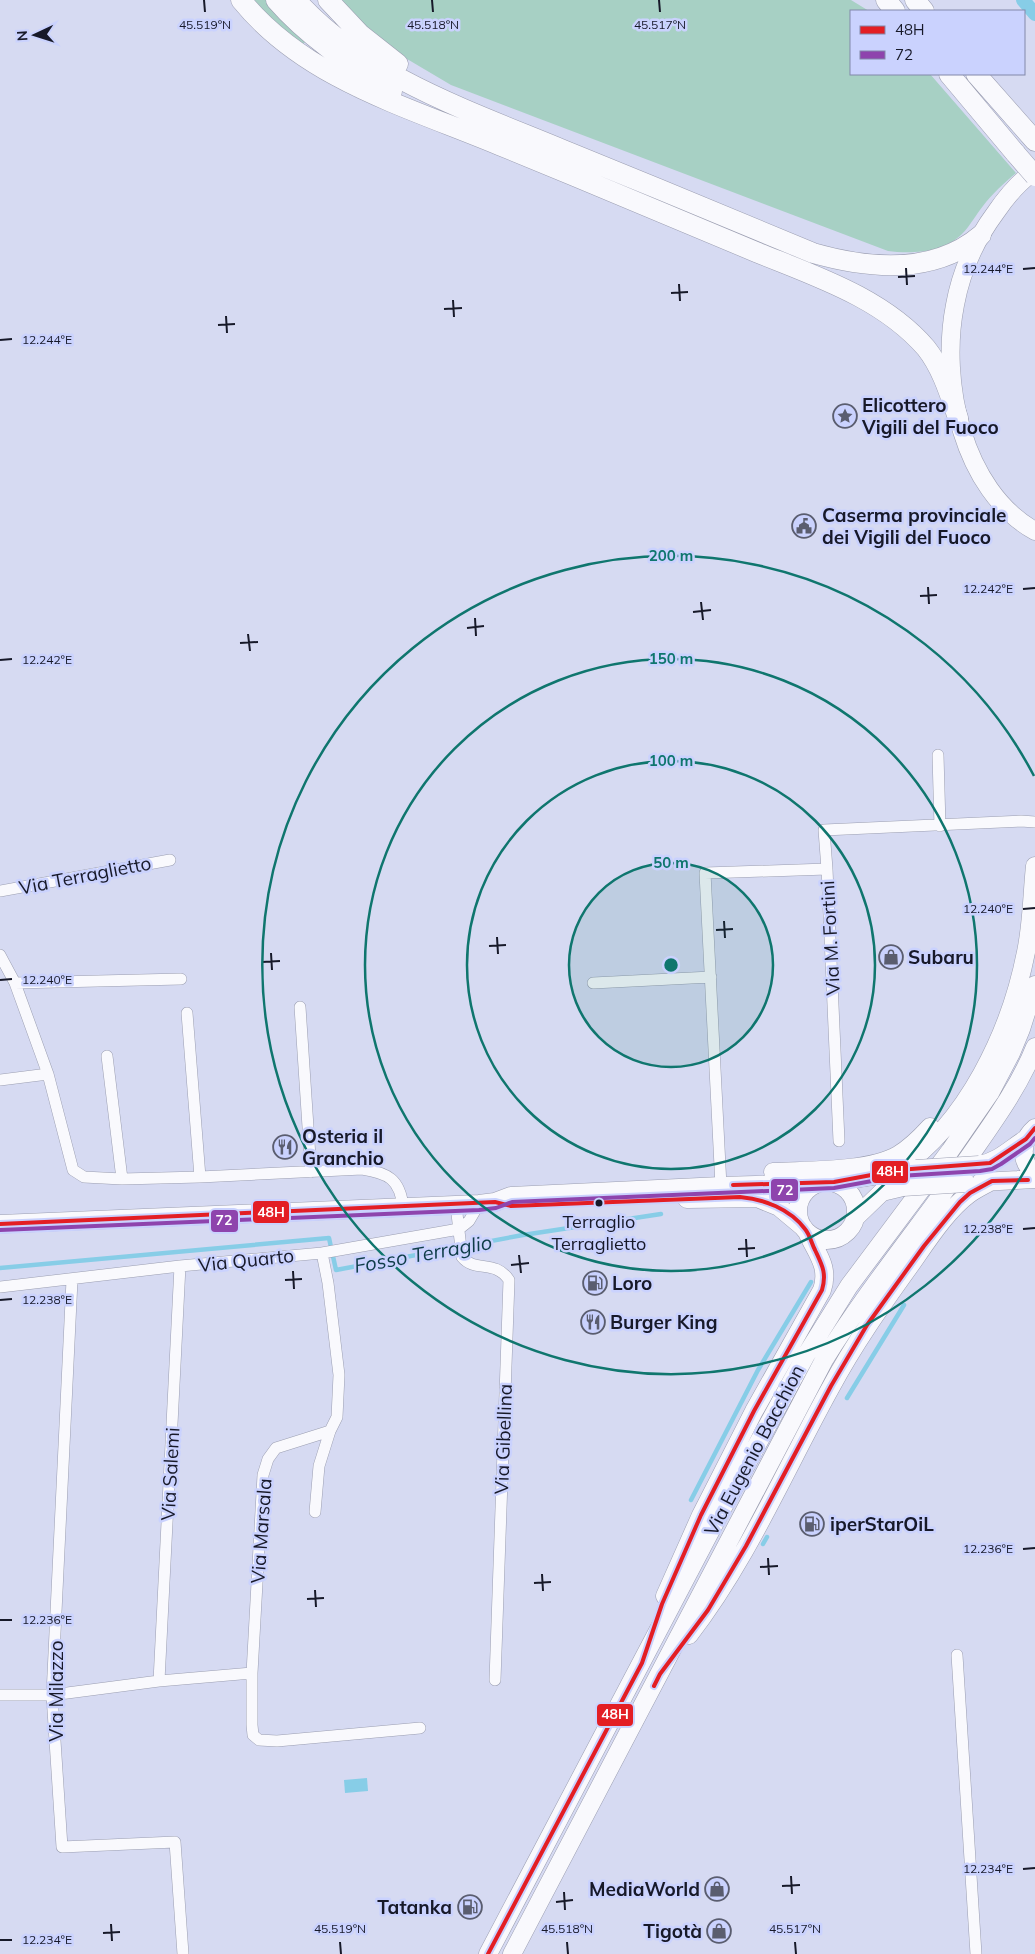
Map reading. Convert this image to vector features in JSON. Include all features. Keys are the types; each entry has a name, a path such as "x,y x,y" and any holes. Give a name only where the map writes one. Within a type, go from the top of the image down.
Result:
{"highway":[{"path":"241,0 270,32 301,55 322,68 372,93 816,276 876,307 893,317 927,350 945,381 958,418"},
{"path":"276,0 302,28 356,67 424,110 482,138"},
{"path":"296,0 335,36 359,54 420,88 464,109 813,252 834,259 875,264 923,264 952,254 968,246 981,235"},
{"path":"328,0 360,34 387,56 464,109"},
{"path":"886,0 894,10"},
{"path":"915,0 923,10"},
{"path":"950,75 1035,176"},
{"path":"977,75 1034,141"}],"main road":[{"path":"1034,531 1002,503 982,478 958,418 950,365 952,322 963,275 981,235 1005,199 1035,171"},
{"path":"0,1224 487,1203 511,1206 680,1199 757,1198 779,1207 805,1229 821,1239 833,1239 847,1232 855,1218 882,1192 901,1178 950,1121 973,1088 992,1052 1013,1003 1030,929 1035,866"},
{"name":"Via Eugenio Bacchion","path":"488,1954 806,1355 849,1286 907,1207 924,1172 950,1150 979,1110 1001,1074 1022,1028 1035,985"},
{"name":"Via Eugenio Bacchion","path":"512,1954 824,1360 866,1296 933,1207 961,1179 975,1148 1008,1102 1035,1046"},
{"path":"721,1186 736,1177 758,1173 863,1165 897,1155 915,1142 930,1127 992,1052"},
{"path":"901,1178 924,1172 990,1163 998,1159 1030,1133"},
{"path":"1030,1133 1023,1150 1024,1160 1035,1174"},
{"path":"487,1203 511,1196 826,1183 901,1178 992,1181 1035,1180"},
{"path":"660,1674 708,1610 732,1570 831,1386 867,1325 924,1246 960,1202 970,1193 992,1181"},
{"path":"642,1663 662,1604 700,1515 754,1411 822,1290 824,1264 814,1249 798,1213 801,1198 806,1190 826,1183 846,1189 852,1196 856,1209 855,1218"}],"street":[{"path":"938,755 940,826"},
{"path":"827,869 824,830 1021,821 1035,822"},
{"name":"Via Terraglietto","path":"0,891 170,860"},
{"name":"Via M. Fortini","path":"721,1186 705,873 827,869 839,1140"},
{"path":"0,955 16,983 48,1074 73,1170 84,1177 122,1179 200,1177 362,1169 379,1172 397,1184 402,1192 403,1206"},
{"path":"593,983 710,977"},
{"path":"16,983 181,979"},
{"path":"300,1006 310,1172"},
{"path":"187,1013 200,1177"},
{"path":"107,1056 122,1179"},
{"path":"0,1080 48,1074"},
{"path":"459,1234 468,1220 487,1203"},
{"name":"Via Gibellina","path":"456,1205 461,1253 466,1262 497,1268 509,1280 495,1680"},
{"name":"Via Quarto","path":"0,1287 180,1266 324,1255 340,1250 459,1234"},
{"path":"315,1512 319,1466 330,1431 338,1417 339,1375 324,1255"},
{"name":"Via Salemi","path":"159,1681 180,1266"},
{"name":"Via Milazzo","path":"72,1280 52,1695 62,1847 175,1842 183,1954"},
{"name":"Via Marsala","path":"330,1431 276,1448 268,1459 263,1475 252,1673 253,1735 258,1740 277,1741 420,1728"},
{"path":"957,1655 976,1954"},
{"path":"0,1695 52,1695 159,1681 252,1673"}],"green space":[{"path":"251,0 270,0 306,42 299,45"},
{"path":"336,0 851,0 867,10 850,10 850,75 931,75 1016,173 990,197 965,231 946,245 936,249 917,252 888,251 451,85 380,41"}],"water":[{"path":"367,1778 368,1791 345,1793 344,1780"}],"waterway":[{"path":"1023,0 1035,14"},
{"name":"Fosso Terraglio","path":"0,1268 329,1238 336,1270 523,1235 661,1214"},
{"name":"Fosso Terraglio","path":"691,1500 758,1370 811,1282"},
{"name":"Fosso Terraglio","path":"847,1398 904,1305"},
{"name":"Fosso Terraglio","path":"763,1544 767,1537"}],"transit line":[{"name":"48H","path":"733,1185 834,1182 898,1170 990,1163 1026,1139 1035,1128"},
{"name":"72","path":"0,1230 479,1210 496,1208 512,1202 834,1188 899,1176 992,1169 1030,1144 1035,1138"},
{"name":"48H","path":"654,1686 660,1674 708,1610 746,1546 831,1386 867,1325 924,1246 960,1202 970,1193 992,1181 1028,1180"},
{"name":"48H","path":"0,1224 495,1202 511,1206 740,1197 776,1206 792,1216 807,1231 823,1269 822,1290 754,1411 701,1515 662,1604 642,1663 488,1954"}],"place":[{"name":"Elicottero Vigili del Fuoco","path":"845,416"},
{"name":"Caserma provinciale dei Vigili del Fuoco","path":"804,526"},
{"name":"Subaru","path":"891,957"},
{"name":"Osteria il Granchio","path":"285,1147"},
{"name":"Terraglio Terraglietto","path":"599,1203"},
{"name":"Loro","path":"595,1283"},
{"name":"Burger King","path":"593,1322"},
{"name":"iperStarOiL","path":"812,1524"},
{"name":"MediaWorld","path":"717,1889"},
{"name":"Tatanka","path":"470,1907"},
{"name":"Tigotà","path":"719,1931"}]}
